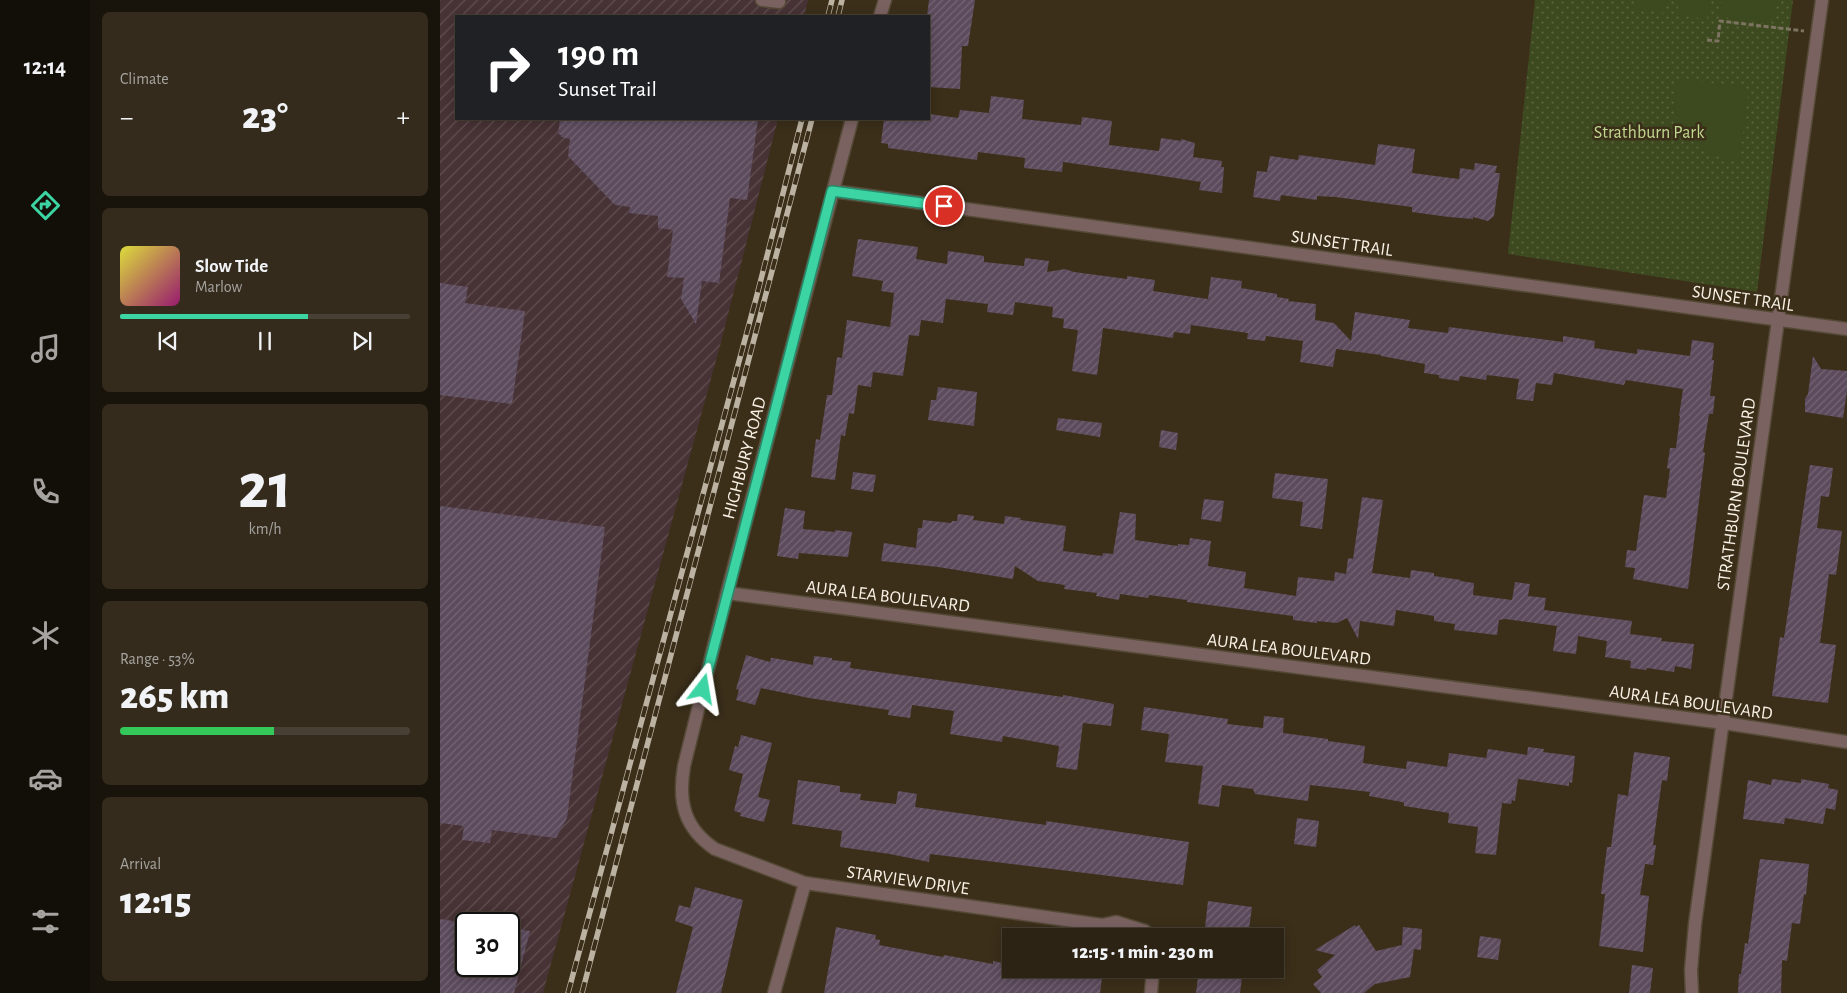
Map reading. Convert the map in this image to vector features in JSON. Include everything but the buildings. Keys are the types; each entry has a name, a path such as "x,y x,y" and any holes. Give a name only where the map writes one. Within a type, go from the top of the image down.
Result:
{"street":[{"path":"762,0 779,2"},
{"path":"880,15 885,0"},
{"name":"STRATHBURN BOULEVARD","path":"1692,993 1691,970 1695,924 1822,0"},
{"name":"HIGHBURY ROAD","path":"684,809 680,786 684,766 727,593 852,120"},
{"name":"SUNSET TRAIL","path":"832,191 1847,329"},
{"name":"AURA LEA BOULEVARD","path":"727,593 1724,723 1847,742"},
{"name":"STARVIEW DRIVE","path":"684,809 691,827 702,840 715,849 805,883 1102,925 1116,922 1135,928"},
{"path":"774,993 805,883"},
{"path":"1151,993 1152,978"}],"path":[{"path":"1707,40 1718,41 1720,21 1818,32"}],"shaded area":[{"path":"440,0 808,0 804,15 455,15 455,120 778,120 721,342 543,993 440,993"}],"green space":[{"name":"Strathburn Park","path":"1535,0 1793,0 1757,292 1508,254"},
{"path":"1636,0 1667,0 1665,13 1635,9"},
{"path":"1679,0 1710,0 1707,19 1677,15"},
{"path":"1722,0 1777,0 1773,20 1768,24 1728,18 1721,14"},
{"path":"1677,79 1744,87 1748,95 1739,162 1716,156 1701,149 1683,133 1674,110"}],"railway":[{"path":"828,15 832,0"},
{"path":"838,15 842,0"},
{"path":"568,993 757,295 802,120"},
{"path":"582,993 812,120"}],"route":[{"path":"703,689 832,191 944,206"}]}
